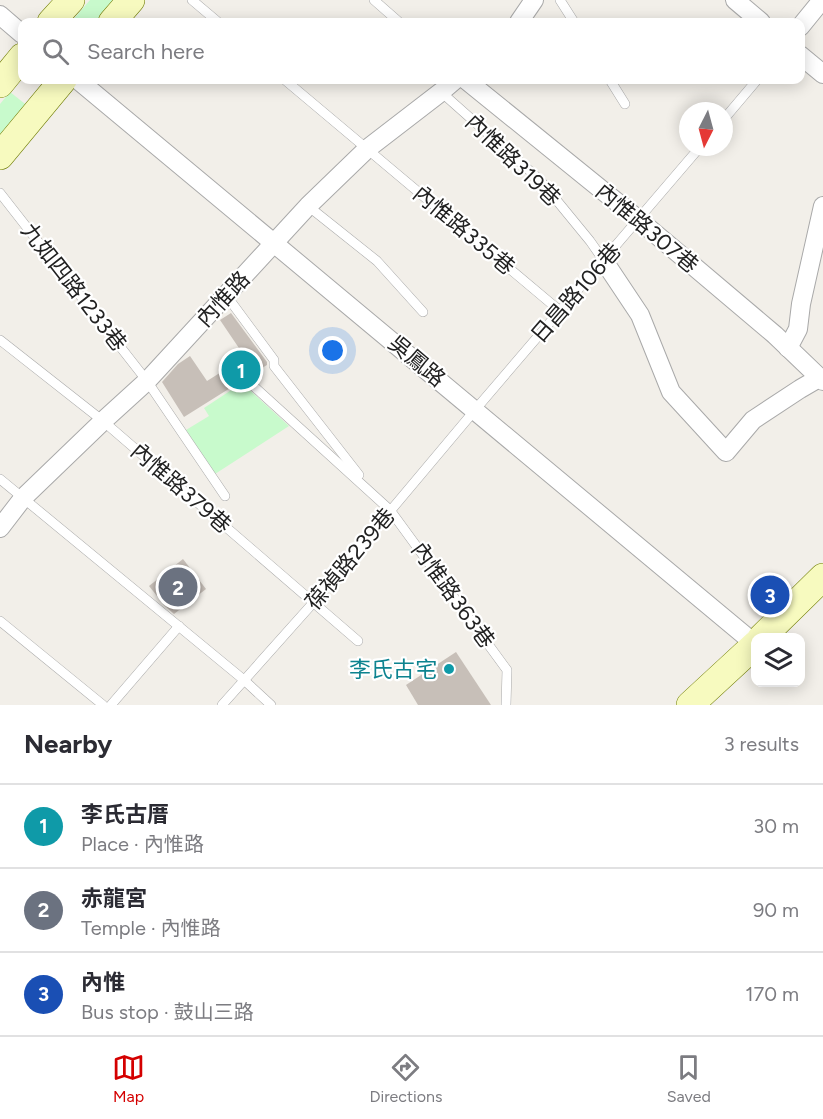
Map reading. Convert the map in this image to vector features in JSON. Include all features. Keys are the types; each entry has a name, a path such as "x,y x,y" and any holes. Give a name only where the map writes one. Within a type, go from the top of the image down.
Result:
{"street":[{"path":"55,18 71,0"},
{"path":"115,18 131,0"},
{"path":"522,18 534,0"},
{"path":"735,0 756,18"},
{"path":"805,22 822,0"},
{"path":"0,15 18,31"},
{"path":"805,58 823,74"},
{"path":"0,84 18,62"},
{"path":"0,156 60,84"},
{"name":"吳鳳路","path":"83,84 751,641"},
{"name":"內惟路","path":"0,528 23,498 147,381 308,206 367,149 450,84"},
{"name":"內惟路307巷","path":"471,84 639,220 788,348 821,380"},
{"path":"788,348 798,329 801,304 823,206"},
{"path":"604,261 640,315 671,392 726,452 753,420 800,389 821,380"},
{"path":"766,633 820,584"},
{"path":"690,705 751,648"}],"lane":[{"path":"192,0 213,18"},
{"path":"374,0 394,18"},
{"path":"560,0 571,18"},
{"name":"內惟路335巷","path":"290,84 560,311"},
{"path":"612,84 625,104"},
{"path":"733,108 754,84"},
{"name":"內惟路319巷","path":"441,92 540,180 604,261"},
{"name":"日昌路106巷","path":"475,410 692,156"},
{"name":"九如四路1233巷","path":"0,194 147,381"},
{"path":"308,206 377,261 423,312"},
{"name":"內惟路363巷","path":"226,295 274,360 274,366 374,495"},
{"name":"內惟路379巷","path":"0,340 103,421 358,641"},
{"name":"內惟路379巷","path":"147,381 225,496"},
{"name":"內惟路363巷","path":"249,382 390,510 507,670 506,705"},
{"name":"葆禎路239巷","path":"222,705 313,603 475,410"},
{"path":"300,428 314,417"},
{"path":"0,480 179,626 271,705"},
{"path":"0,621 103,705"},
{"path":"111,705 179,626"},
{"path":"690,705 696,705"}],"green space":[{"path":"90,0 123,0 108,18 74,18"},
{"path":"10,92 29,107 0,142 0,104"},
{"path":"242,383 289,426 215,474 186,430 209,416 204,408"}],"building":[{"path":"231,313 267,365 246,376 184,417 162,382 178,364 190,356 207,381 245,357 220,320"},
{"path":"183,559 206,589 174,614 149,586"},
{"name":"李氏古宅","path":"456,652 491,705 418,705 406,685"}],"place":[{"name":"李氏古厝","path":"241,370"},
{"name":"赤龍宮","path":"178,587"},
{"name":"內惟","path":"770,595"},
{"name":"李氏古宅","path":"449,669"}]}
